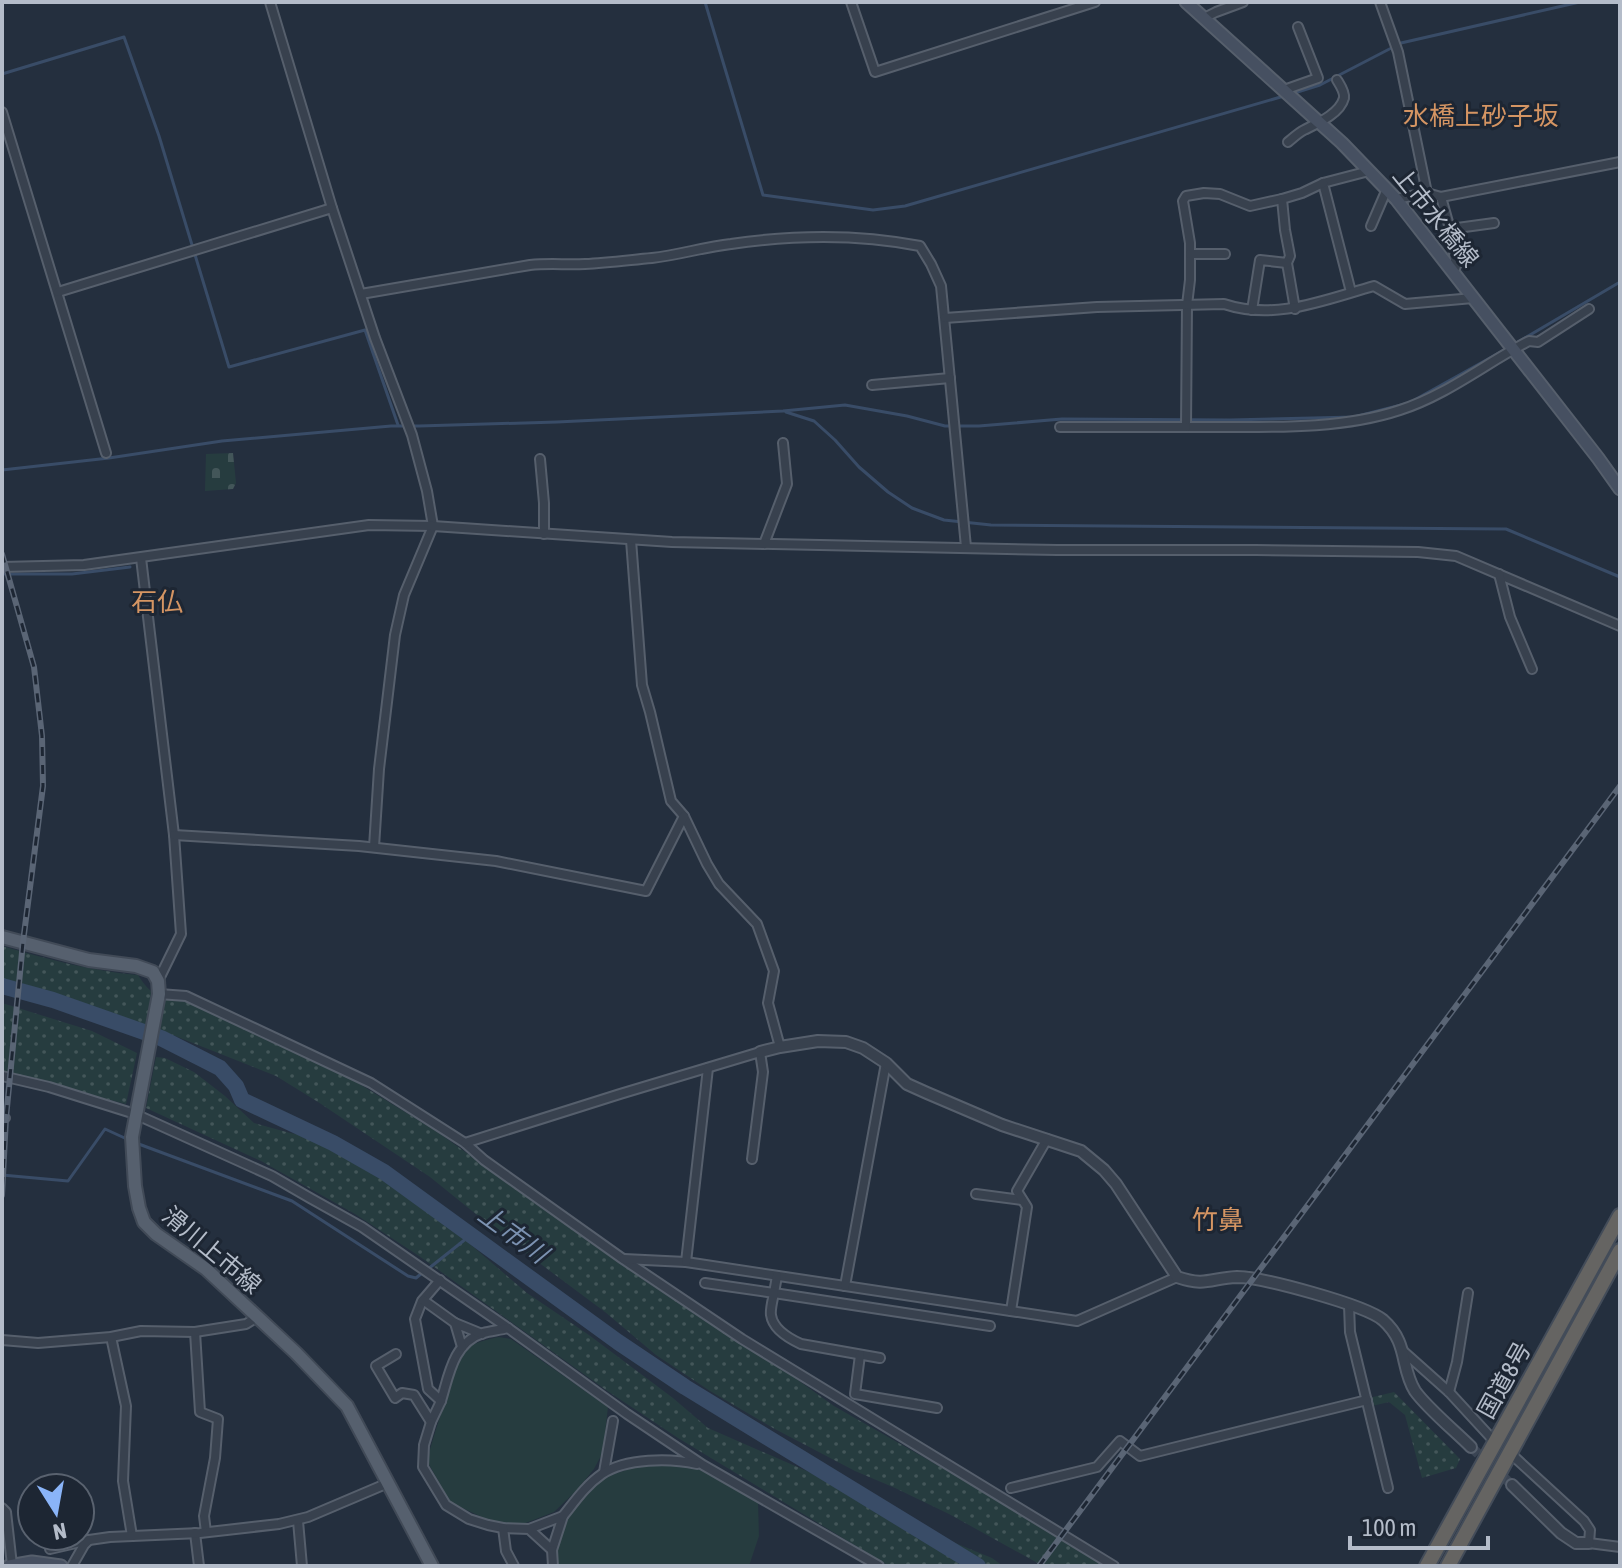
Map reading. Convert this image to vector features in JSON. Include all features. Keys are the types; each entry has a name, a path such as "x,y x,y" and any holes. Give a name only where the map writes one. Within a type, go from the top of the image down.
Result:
{"highway":[{"name":"国道8号","path":"1427,1566 1620,1216"},
{"name":"国道8号","path":"1448,1566 1620,1251"}],"main road":[{"name":"上市水橋線","path":"1186,2 1321,123 1396,199 1620,489"},
{"path":"2,937 89,960 136,966 153,972 158,981"},
{"name":"滑川上市線","path":"158,981 159,994 135,1114 132,1155 139,1208 144,1222 206,1269 296,1353 347,1406 432,1566"},
{"path":"10,1565 32,1562 61,1566"}],"street":[{"path":"270,2 332,208 375,338 412,435 433,526 404,595 395,635 379,769 374,847"},
{"path":"851,2 875,72 1095,2"},
{"path":"1204,18 1243,2"},
{"path":"1380,2 1398,52 1427,193"},
{"path":"1284,90 1318,78 1298,27"},
{"path":"1288,142 1302,131 1321,123 1338,108 1344,100 1337,80"},
{"path":"2,112 106,453"},
{"path":"1396,199 1427,193 1441,197 1620,162"},
{"path":"1186,427 1190,243 1183,201 1186,196 1220,194 1250,206 1369,171"},
{"path":"1323,183 1351,292"},
{"path":"1371,226 1387,189"},
{"path":"1441,197 1456,266 1453,273"},
{"path":"1282,199 1290,256 1287,263 1295,309"},
{"path":"58,292 332,208"},
{"path":"1450,229 1494,223"},
{"path":"361,294 530,265 657,258 731,244 775,240 855,238 920,246 941,286 966,547"},
{"path":"1190,254 1225,254"},
{"path":"1252,310 1260,260 1287,263"},
{"path":"945,318 1097,307 1224,304 1240,310 1295,309 1374,286 1405,304 1473,298"},
{"path":"1060,427 1329,425 1374,417 1401,410 1443,391 1513,349 1529,341 1538,342 1589,309"},
{"path":"872,385 950,378"},
{"path":"764,544 787,484 783,443"},
{"path":"540,459 544,534"},
{"path":"2,567 84,565 369,525 764,544 1057,550 1418,552 1456,556 1620,626"},
{"path":"631,540 642,685 671,801 684,816 719,884 757,924 774,971 768,1003 780,1047"},
{"path":"141,558 174,835 181,934 158,981"},
{"path":"1499,574 1510,617 1532,669"},
{"path":"174,835 374,847 496,861 646,891 684,816"},
{"path":"159,994 186,996 371,1083 465,1143 484,1160 623,1259 742,1339 1114,1566"},
{"path":"465,1143 760,1052 818,1041 846,1042 863,1048 886,1063 907,1084 1002,1125 1081,1151 1116,1184 1177,1277 1202,1283 1237,1277 1274,1282 1349,1305 1381,1319 1398,1337 1414,1389 1471,1447"},
{"path":"752,1159 763,1072 760,1052"},
{"path":"845,1286 886,1063"},
{"path":"686,1262 708,1068"},
{"path":"2,1076 135,1114 272,1176 362,1227 703,1465 879,1566"},
{"path":"1011,1311 1027,1207 1017,1191 1047,1139"},
{"path":"976,1194 1022,1200"},
{"path":"623,1259 686,1262 1077,1321 1177,1277"},
{"path":"777,1276 771,1315 776,1326 791,1340 880,1358"},
{"path":"440,1280 423,1300 415,1319 428,1389 441,1401"},
{"path":"705,1283 990,1326"},
{"path":"1449,1392 1468,1293"},
{"path":"423,1300 455,1323 482,1334"},
{"path":"1349,1305 1350,1332 1388,1488"},
{"path":"2,1340 38,1343 111,1337 141,1331 195,1332 246,1324 257,1317"},
{"path":"455,1323 462,1347"},
{"path":"508,1328 482,1334 466,1342 454,1358 424,1445 423,1467 446,1505 469,1519 503,1528 529,1529 563,1516"},
{"path":"195,1332 200,1412 218,1419 215,1458 204,1516 206,1532"},
{"path":"111,1337 126,1406 123,1481 132,1536"},
{"path":"1403,1351 1449,1392 1495,1442"},
{"path":"396,1354 376,1366 395,1398 402,1393 414,1395 431,1422"},
{"path":"860,1355 855,1394 937,1408"},
{"path":"1011,1488 1097,1467 1120,1441 1140,1456 1367,1400"},
{"path":"604,1472 613,1421"},
{"path":"1510,1453 1584,1521 1590,1530 1589,1543"},
{"path":"553,1566 552,1550 563,1516 582,1491 604,1472 657,1459 703,1465"},
{"path":"96,1539 252,1528 298,1521 388,1483"},
{"path":"1512,1485 1561,1533 1576,1543 1620,1547"},
{"path":"2,1508 6,1512 10,1565"},
{"path":"298,1521 302,1566"},
{"path":"503,1528 506,1551 514,1566"},
{"path":"529,1529 552,1550"},
{"path":"195,1533 199,1566"}],"green space":[{"path":"233,453 236,483 233,489 205,491 206,454"},
{"path":"2,946 52,960 138,975 160,997 191,1002 348,1077 436,1131 654,1287 774,1363 834,1406 1014,1509 1106,1566 1043,1566 949,1514 855,1471 773,1428 656,1355 430,1177 318,1102 276,1076 160,1030 2,983"},
{"path":"2,1003 92,1031 137,1053 126,1104 2,1073"},
{"path":"156,1057 194,1072 254,1123 346,1144 527,1293 589,1335 708,1428 809,1472 884,1514 992,1558 1003,1566 889,1566 678,1438 355,1214 261,1161 146,1108"},
{"path":"499,1337 511,1339 608,1407 603,1452 594,1469 554,1512 523,1524 492,1522 450,1502 427,1461 460,1356 467,1348"},
{"path":"1394,1392 1460,1459 1456,1468 1422,1478 1405,1415 1389,1402 1372,1406 1369,1398"},
{"path":"671,1463 703,1470 758,1500 759,1536 749,1566 557,1566 557,1548 566,1519 603,1478 635,1467"}],"waterway":[{"path":"705,2 763,195 873,210 905,206 1284,96"},
{"path":"1291,94 1320,85 1401,43 1580,2"},
{"path":"2,74 124,37 159,136 229,367 365,330 398,425"},
{"path":"1513,345 1620,282"},
{"path":"2,470 222,441 391,426 557,422 845,405 945,426 1062,419 1354,417 1409,403 1506,349"},
{"path":"786,412 814,421 888,492 912,508 944,520 991,525 1506,529 1620,577"},
{"path":"2,574 72,574 130,567"},
{"name":"上市川","path":"2,986 53,1000 161,1038 220,1068 236,1086 242,1100 333,1143 384,1172 685,1387 978,1566"},
{"path":"2,1175 68,1181 105,1129 129,1140"},
{"path":"136,1143 292,1201 408,1276 416,1278 422,1273"},
{"path":"428,1269 472,1234"}],"tunnel":[{"path":"1471,1447 1512,1485"}],"railway":[{"path":"2,554 34,667 42,736 43,786 23,942 2,1195"},
{"path":"1039,1566 1620,786"}],"district":[{"name":"水橋上砂子坂","path":"1481,116"},
{"name":"石仏","path":"157,602"},
{"name":"竹鼻","path":"1218,1220"}]}
